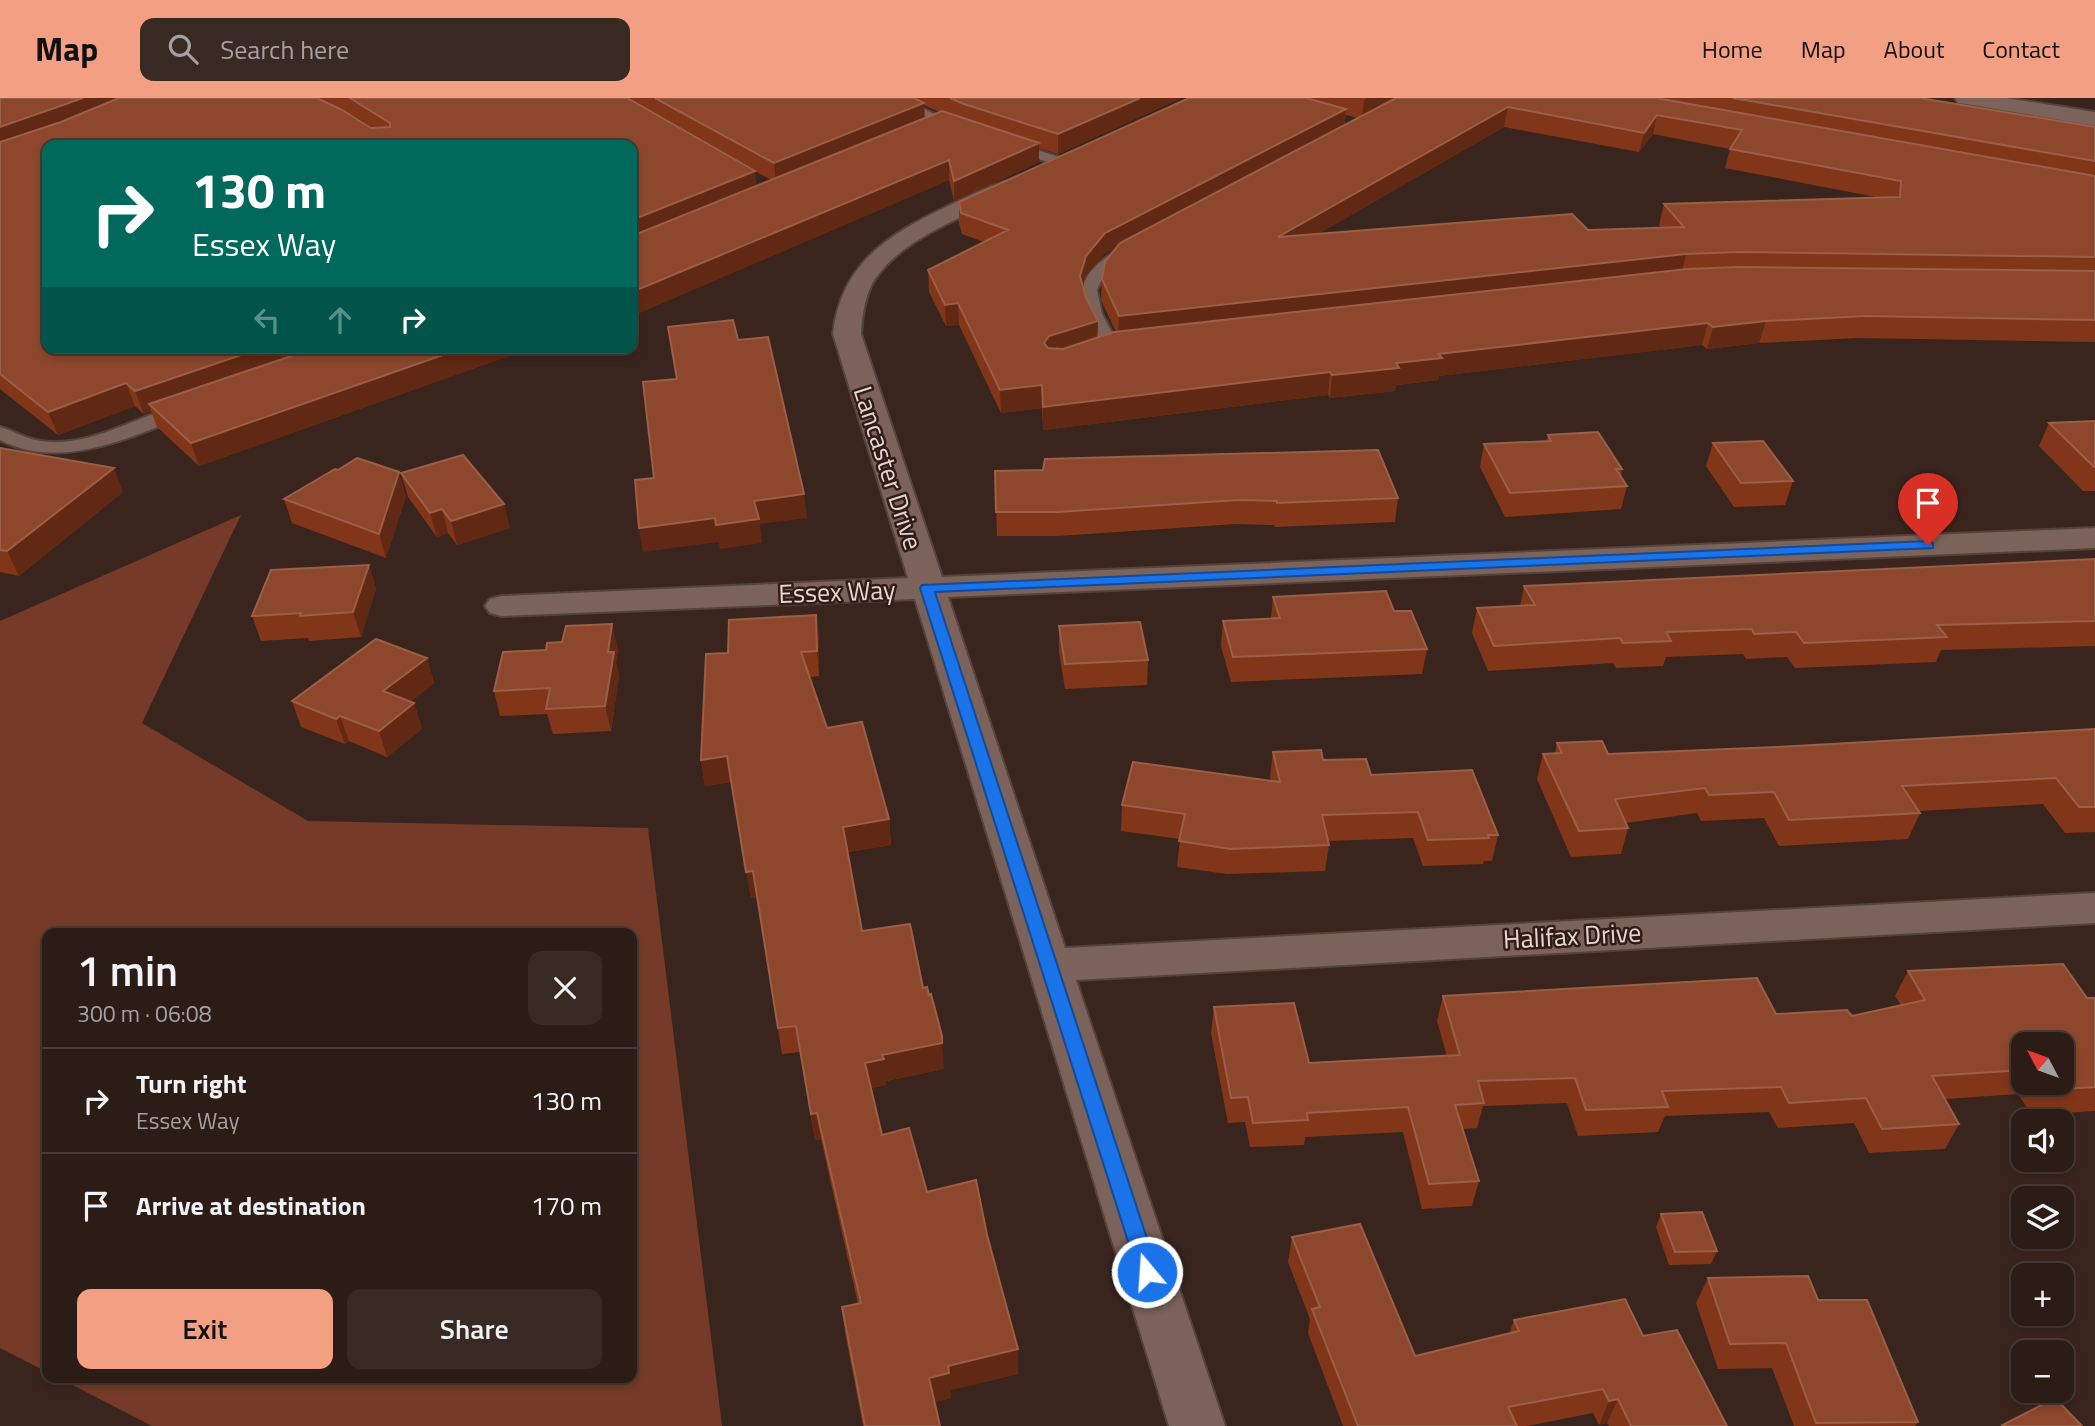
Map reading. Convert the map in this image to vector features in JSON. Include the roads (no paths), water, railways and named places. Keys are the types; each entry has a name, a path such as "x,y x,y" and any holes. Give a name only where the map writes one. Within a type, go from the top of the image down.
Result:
{"street":[{"path":"1966,98 2095,119"},
{"name":"Lancaster Drive","path":"1098,146 924,227 896,245 875,264 859,285 850,307 848,334 851,351 1197,1426"},
{"name":"Essex Way","path":"502,606 2095,538"},
{"name":"Halifax Drive","path":"1048,965 2095,908"}],"lane":[{"path":"890,98 972,133"},
{"path":"917,132 942,122"},
{"path":"998,141 1063,163"},
{"path":"1111,347 1088,303 1088,288 1096,272 1112,259 1148,240"},
{"path":"1089,354 1111,347 1134,345"},
{"path":"0,433 14,443 51,449 115,434 204,403"}]}
